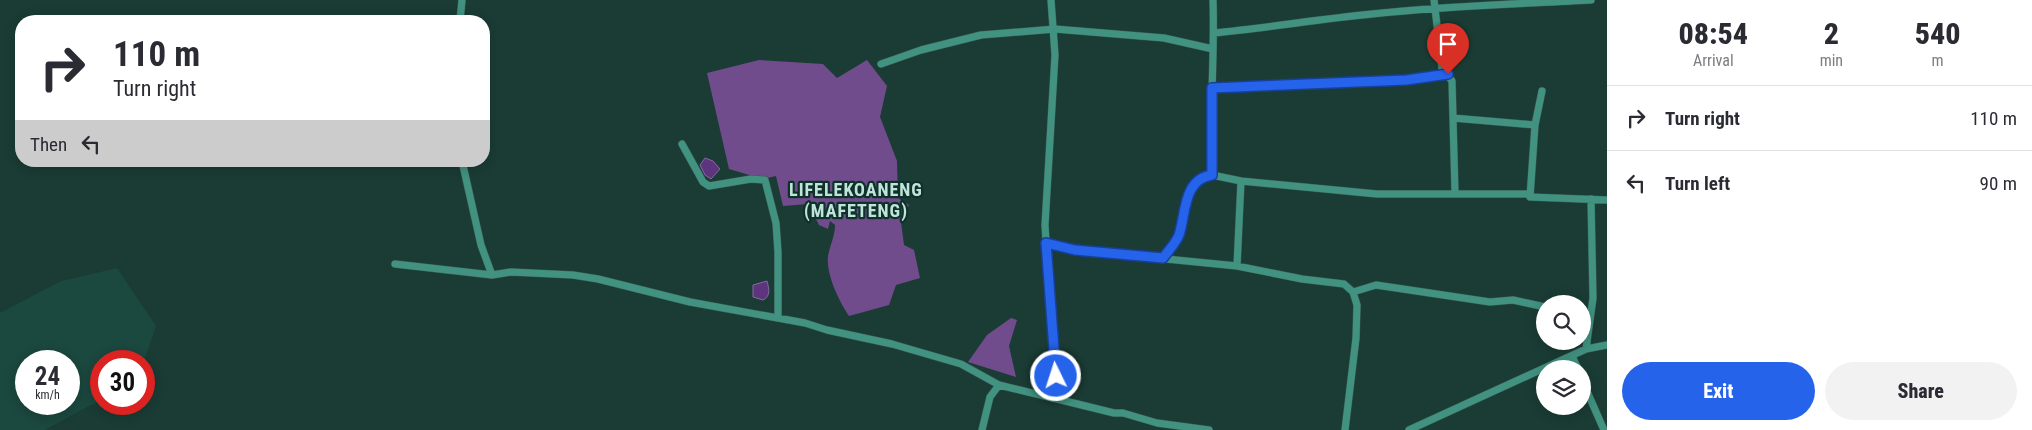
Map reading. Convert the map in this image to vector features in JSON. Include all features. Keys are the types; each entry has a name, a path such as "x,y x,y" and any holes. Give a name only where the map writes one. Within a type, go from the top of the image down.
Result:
{"street":[{"path":"461,15 462,0"},
{"path":"1212,175 1213,0"},
{"path":"1434,0 1442,68 1452,81 1455,193"},
{"path":"1214,33 1435,8 1591,0"},
{"path":"1052,1 1055,29 1052,121 1045,224 1056,376 1053,398"},
{"path":"881,64 921,50 981,35 1055,29 1164,38 1213,49"},
{"path":"1212,88 1406,80 1448,74"},
{"path":"1530,194 1534,125 1542,91"},
{"path":"1453,118 1534,125"},
{"path":"682,144 703,182 709,186 750,179 765,180 776,223 778,242 778,318"},
{"path":"463,167 481,245 492,275"},
{"path":"1163,258 1179,237 1188,192 1203,176 1212,175 1241,181 1377,194 1530,194 1530,197 1607,200"},
{"path":"1237,266 1241,181"},
{"path":"1591,199 1591,301"},
{"path":"1046,243 1075,250 1237,266 1302,279 1340,282 1353,292 1357,305 1356,338 1345,430"},
{"path":"395,264 492,275 511,272 573,275 690,302 778,318 892,344 961,364 999,386 1114,413 1123,413 1157,423 1209,430"},
{"path":"1353,292 1376,285 1490,302 1513,300 1536,305"},
{"path":"1591,348 1607,345"},
{"path":"1409,430 1584,350"},
{"path":"1572,356 1574,360"},
{"path":"982,430 990,397 999,386"},
{"path":"1591,400 1604,430"}],"shaded area":[{"path":"759,60 823,64 837,78 867,60 887,86 880,117 897,161 898,198 909,205 901,222 904,245 914,250 920,278 896,285 889,305 849,316 837,295 829,271 828,256 835,225 830,221 828,229 819,225 808,204 783,206 776,176 763,179 729,169 707,73"},
{"path":"705,158 713,161 720,169 711,179 705,175 700,165"},
{"path":"117,268 156,326 148,350 90,350 90,406 80,411 80,350 15,350 15,415 72,415 45,430 0,430 0,313 61,281"},
{"path":"767,281 769,289 767,296 763,300 753,297 753,285"},
{"path":"1011,318 1017,320 1009,346 1016,377 968,362 987,335"}],"district":[{"name":"LIFELEKOANENG (MAFETENG)","path":"856,199"}],"route":[{"path":"1056,376 1046,243 1075,250 1163,258 1179,237 1188,192 1203,176 1212,175 1210,138 1212,88 1406,80 1438,78 1448,74"}]}
